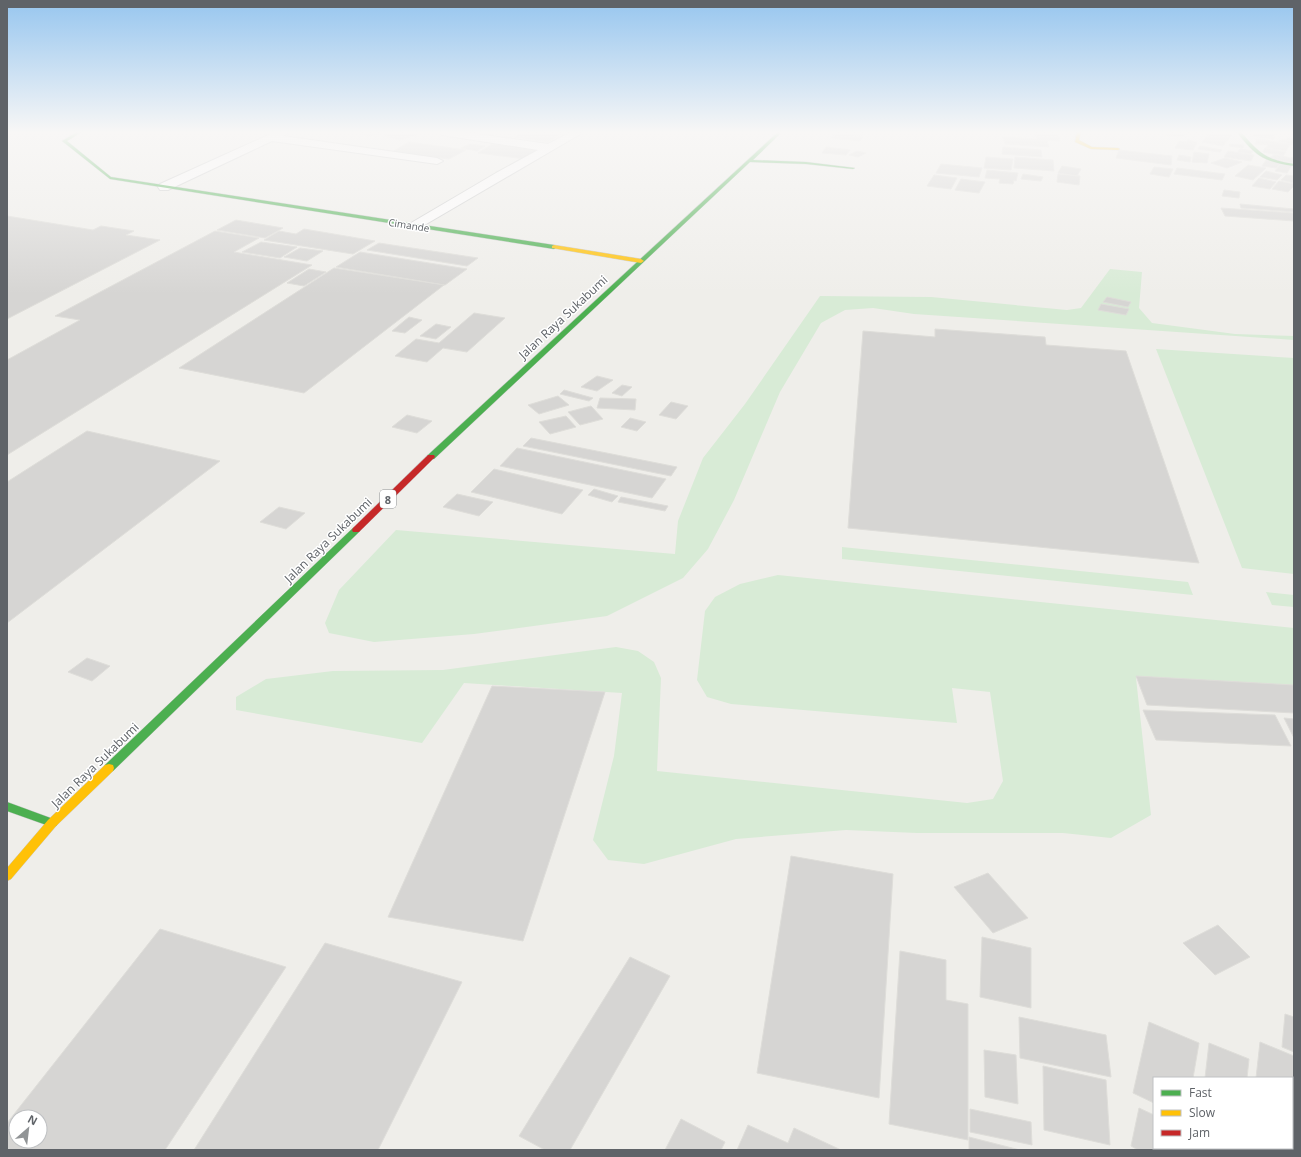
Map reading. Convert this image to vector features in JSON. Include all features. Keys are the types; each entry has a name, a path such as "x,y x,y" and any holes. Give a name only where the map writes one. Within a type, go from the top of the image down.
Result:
{"main road":[{"name":"Cimande","path":"164,186 641,261"},
{"name":"Jalan Raya Sukabumi","path":"7,876 52,823 429,459 722,186"},
{"path":"7,806 52,823"}],"street":[{"path":"416,226 482,186"}],"green space":[{"path":"1110,269 1142,272 1139,308 1152,323 1235,334 1294,336 1294,340 914,314 873,308 845,310 821,323 780,392 734,500 708,549 683,578 607,616 474,634 374,642 329,633 325,623 339,590 396,530 675,554 678,521 703,458 745,404 820,296 931,297 1067,310 1081,308"},
{"path":"1156,349 1294,358 1294,574 1242,568"},
{"path":"842,547 1188,582 1193,595 842,559"},
{"path":"778,575 1294,628 1294,688 1136,678 1151,815 1111,838 1063,833 917,833 846,830 736,839 644,864 608,860 593,840 614,756 622,693 464,683 422,743 236,710 236,697 266,679 333,671 443,670 616,647 638,651 654,662 661,678 657,771 967,803 993,799 1003,781 990,692 952,688 957,723 731,704 707,697 697,680 705,611 715,597 740,584"},
{"path":"1266,592 1294,595 1294,607 1272,605"}],"building":[{"path":"927,186 953,186 951,189"},
{"path":"957,186 983,186 979,193 955,190"},
{"path":"1252,186 1273,186 1270,189"},
{"path":"1275,186 1294,186 1288,192 1272,189"},
{"path":"1224,190 1240,192 1239,198 1222,196"},
{"path":"1240,204 1294,209 1294,212 1241,208"},
{"path":"1221,208 1294,213 1294,221 1225,216"},
{"path":"7,216 93,230 101,226 134,231 126,235 160,240 7,319"},
{"path":"236,220 283,228 265,238 217,230"},
{"path":"304,229 375,241 353,254 264,240 279,231 296,234"},
{"path":"215,231 259,238 234,252 312,265 7,455 7,360 80,320 55,316"},
{"path":"261,242 297,247 280,258 242,252"},
{"path":"379,243 478,258 467,266 367,250"},
{"path":"300,248 323,251 307,261 284,257"},
{"path":"360,252 467,269 445,285 336,267"},
{"path":"334,268 444,285 304,393 179,368"},
{"path":"309,269 326,272 304,286 287,283"},
{"path":"1107,297 1131,302 1128,307 1103,302"},
{"path":"1101,304 1129,309 1126,315 1098,310"},
{"path":"474,313 505,318 467,352 443,348 427,362 395,356 416,339 439,343"},
{"path":"409,317 422,320 405,333 392,331"},
{"path":"436,324 451,327 436,339 420,336"},
{"path":"935,329 1045,337 1046,345 1126,351 1199,563 848,528 863,331 935,337"},
{"path":"597,376 613,380 597,391 581,387"},
{"path":"622,385 632,387 622,396 612,393"},
{"path":"564,390 593,398 589,401 560,394"},
{"path":"558,396 569,405 539,414 528,405"},
{"path":"600,398 636,399 635,410 597,408"},
{"path":"671,402 688,406 676,419 659,415"},
{"path":"591,406 603,419 580,425 568,412"},
{"path":"407,415 432,421 417,433 392,427"},
{"path":"566,416 576,427 550,434 539,422"},
{"path":"630,418 646,422 637,431 621,427"},
{"path":"87,431 220,461 7,623 7,482"},
{"path":"531,438 677,467 671,476 523,446"},
{"path":"517,448 666,479 652,498 500,466"},
{"path":"494,469 583,490 562,514 471,492"},
{"path":"594,489 618,496 612,502 588,495"},
{"path":"457,494 493,502 479,516 443,507"},
{"path":"621,497 668,506 665,511 618,502"},
{"path":"279,507 305,513 286,529 260,522"},
{"path":"87,658 110,666 92,681 68,672"},
{"path":"1136,676 1294,685 1294,713 1147,705"},
{"path":"492,686 605,692 523,941 388,917"},
{"path":"1143,710 1275,715 1291,746 1156,740"},
{"path":"1284,718 1294,719 1294,738"},
{"path":"791,856 893,874 879,1098 757,1073"},
{"path":"988,873 1028,918 993,933 954,887"},
{"path":"1218,925 1250,957 1215,975 1183,943"},
{"path":"160,929 286,967 165,1150 7,1150 8,1122 8,1149 48,1149 48,1109 18,1109"},
{"path":"982,937 1031,948 1031,1008 980,997"},
{"path":"325,943 462,982 378,1150 194,1150"},
{"path":"900,951 946,960 946,1000 968,1004 968,1140 889,1124"},
{"path":"630,957 670,976 570,1150 545,1150 519,1136"},
{"path":"1285,1014 1294,1017 1294,1052 1282,1047"},
{"path":"1019,1017 1106,1035 1111,1077 1020,1058"},
{"path":"1149,1022 1199,1043 1193,1077 1153,1077 1153,1103 1133,1093"},
{"path":"1260,1042 1294,1056 1294,1125 1293,1077 1256,1077"},
{"path":"1209,1043 1249,1059 1247,1077 1205,1077"},
{"path":"984,1050 1016,1055 1018,1104 985,1097"},
{"path":"1043,1066 1106,1080 1110,1145 1044,1130"},
{"path":"1139,1108 1153,1115 1153,1149 1232,1150 1138,1150 1131,1146"},
{"path":"970,1109 1031,1122 1032,1145 970,1132"},
{"path":"681,1119 725,1142 721,1150 665,1150"},
{"path":"748,1125 788,1143 794,1128 841,1150 737,1150"},
{"path":"1294,1134 1294,1150 1248,1149 1293,1149"},
{"path":"969,1137 1020,1150 969,1150"}],"traffic: fast":[{"path":"161,186 554,247"},
{"path":"431,457 722,186"},
{"path":"109,768 356,530"},
{"path":"7,806 52,823"}],"traffic: slow":[{"path":"554,247 641,261"},
{"path":"7,876 52,823 109,768"}],"traffic: jam":[{"path":"356,530 431,457"}]}
